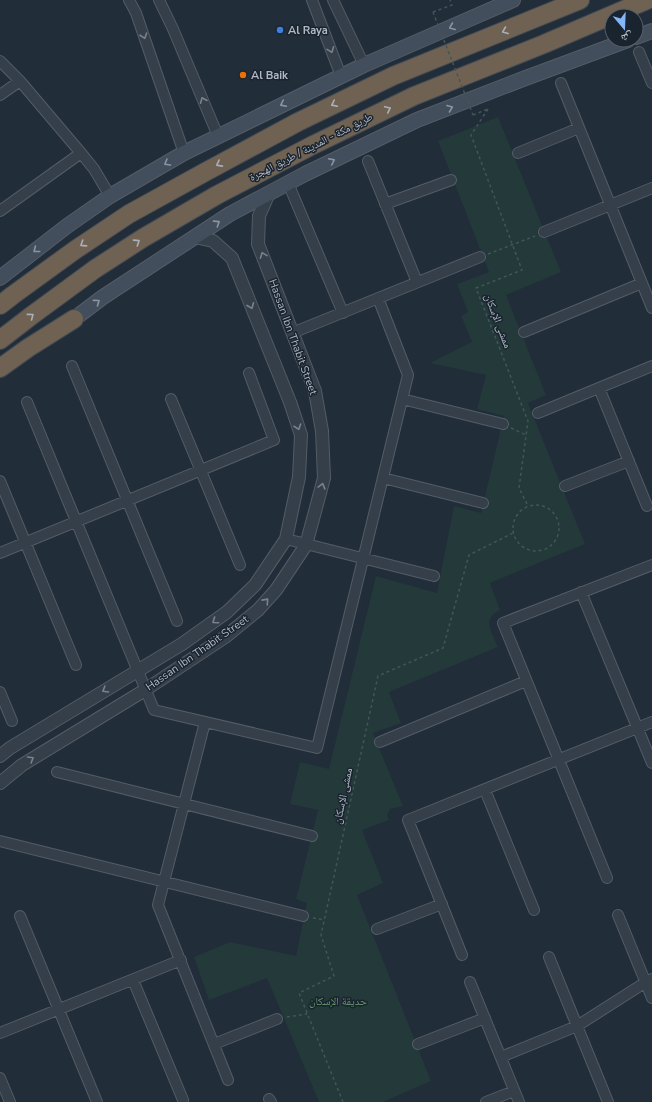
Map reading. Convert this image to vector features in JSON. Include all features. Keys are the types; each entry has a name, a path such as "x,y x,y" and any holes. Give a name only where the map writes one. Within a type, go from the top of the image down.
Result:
{"highway":[{"path":"534,19 571,0"},
{"path":"0,305 75,250 130,214 298,122 393,76 580,0"},
{"name":"طريق مكة - المدينة / طريق الهجرة","path":"0,340 96,269 143,238 217,195 313,144 401,102 647,0"},
{"path":"499,62 604,26"},
{"path":"0,368 28,348 74,319"}],"main road":[{"path":"0,278 67,226 110,196 184,153 364,64 514,0"},
{"path":"0,378 103,297 230,214 288,183 417,120 606,48"}],"street":[{"path":"129,0 136,13 184,153"},
{"path":"159,0 174,29 218,136"},
{"path":"312,0 341,76"},
{"path":"333,0 364,64"},
{"path":"640,52 652,83"},
{"path":"0,62 20,81 81,153 94,169 110,196"},
{"path":"0,95 20,81"},
{"path":"561,83 610,205 645,281 652,308"},
{"path":"518,153 579,128"},
{"path":"0,211 81,153"},
{"path":"368,161 417,282"},
{"path":"385,204 451,180"},
{"path":"288,183 343,313"},
{"path":"544,232 652,188"},
{"name":"Hassan Ibn Thabit Street","path":"0,783 22,765 145,690 224,637 258,610 276,590 306,545 324,478 322,431 315,391 258,244 258,216 269,193"},
{"name":"Hassan Ibn Thabit Street","path":"0,756 10,748 182,644 227,612 255,585 286,539 299,477 301,435 290,402 232,258 213,241 195,237"},
{"path":"292,333 480,257"},
{"path":"524,332 645,281"},
{"path":"27,402 154,710 317,748 408,375 378,298"},
{"path":"72,366 177,621"},
{"path":"538,413 652,366"},
{"path":"0,554 274,440 249,373"},
{"path":"599,388 647,506"},
{"path":"172,399 240,565"},
{"path":"402,399 503,424"},
{"path":"565,486 629,461"},
{"path":"383,478 483,503"},
{"path":"0,481 76,664"},
{"path":"286,539 434,576"},
{"path":"608,878 503,623 652,565"},
{"path":"581,592 652,763"},
{"path":"380,742 526,681"},
{"path":"0,692 12,721"},
{"path":"205,722 158,905 228,1080"},
{"path":"462,955 408,820 652,722"},
{"path":"57,772 312,836"},
{"path":"484,790 534,910"},
{"path":"0,842 303,916"},
{"path":"377,929 442,904"},
{"path":"618,915 649,981 652,998"},
{"path":"20,916 97,1102"},
{"path":"549,957 608,1102"},
{"path":"0,1033 181,960"},
{"path":"133,980 183,1100"},
{"path":"501,1057 577,1026 649,981"},
{"path":"470,982 519,1102"},
{"path":"418,1044 484,1018"},
{"path":"214,1044 277,1019"},
{"path":"0,1078 10,1102"},
{"path":"486,1102 514,1090"}],"path":[{"name":"ممشى الإسكان","path":"450,0 452,5 433,12 473,115 488,109 471,135 522,270 476,288 528,421 519,488 528,506"},
{"path":"480,257 544,232"},
{"path":"503,424 526,435"},
{"path":"539,505 550,509 554,513 559,523 556,540 549,548 532,552 518,544 512,534 515,517 518,512 528,506 539,505"},
{"name":"ممشى الإسكان","path":"343,1102 299,993 334,976 321,935 378,676 443,648 469,555 512,534"},
{"path":"303,916 325,920"},
{"path":"277,1019 307,1014"}],"green space":[{"name":"حديقة الإسكان","path":"498,117 561,272 506,295 546,395 528,403 585,544 490,583 500,610 491,617 489,622 498,647 389,692 401,723 373,733 403,806 390,809 387,815 389,820 362,830 383,883 357,895 431,1081 383,1102 319,1102 267,978 209,1000 194,957 230,942 296,956 307,903 296,899 318,810 290,804 300,762 329,769 376,576 437,593 454,506 481,513 504,416 477,409 486,375 430,363 472,342 461,316 468,312 457,284 489,272 438,141"}],"place":[{"name":"Al Raya","path":"280,30"},
{"name":"Al Baik","path":"243,75"}]}
